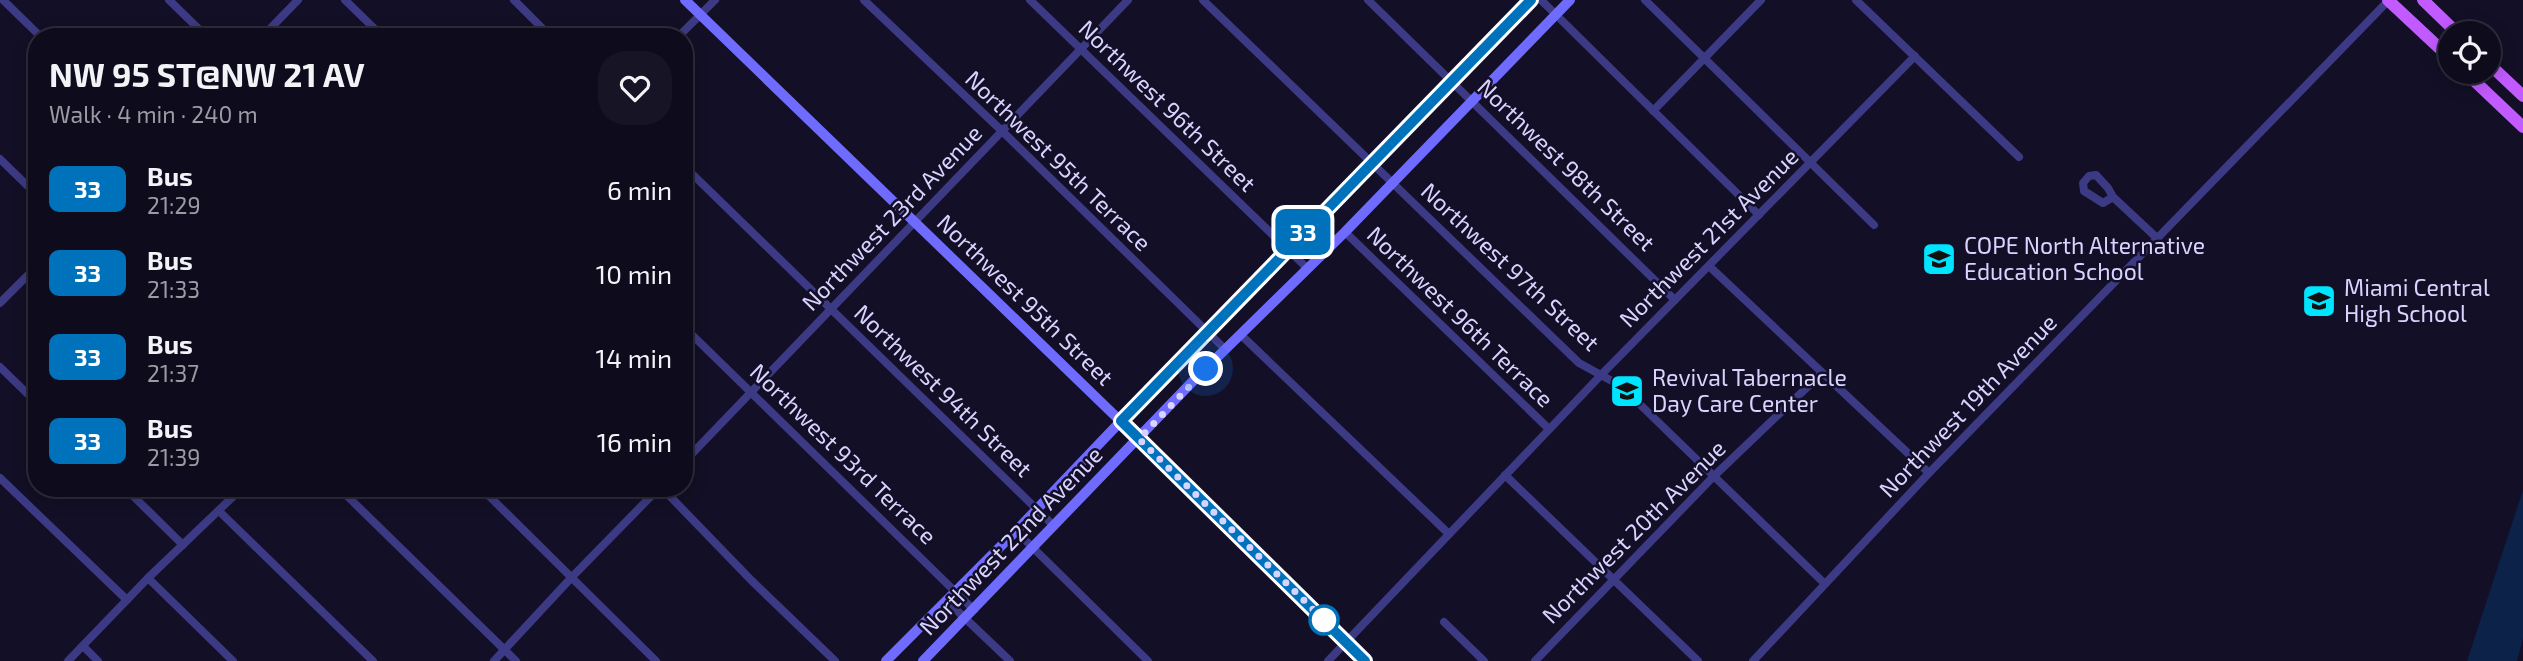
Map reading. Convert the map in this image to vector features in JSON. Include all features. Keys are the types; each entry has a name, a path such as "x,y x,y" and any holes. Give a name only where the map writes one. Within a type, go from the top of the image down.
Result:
{"main road":[{"name":"Northwest 95th Street","path":"685,0 1365,661"},
{"name":"Northwest 22nd Avenue","path":"886,661 1016,531 1286,248 1531,0"},
{"name":"Northwest 22nd Avenue","path":"923,661 1570,0"},
{"path":"2389,0 2438,47"},
{"path":"2423,0 2445,21"},
{"path":"2501,75 2523,96"},
{"path":"2478,84 2523,127"}],"street":[{"path":"4,0 32,28"},
{"path":"169,0 198,28"},
{"path":"271,28 298,0"},
{"path":"345,0 374,28"},
{"path":"514,0 542,28"},
{"path":"687,28 715,0"},
{"name":"Northwest 95th Terrace","path":"863,0 1002,131 1226,350"},
{"name":"Northwest 96th Street","path":"1030,0 1308,269"},
{"name":"Northwest 23rd Avenue","path":"693,452 1128,0"},
{"name":"Northwest 97th Street","path":"1203,0 1579,363 1621,386 1825,584"},
{"name":"Northwest 98th Street","path":"1368,0 1675,300"},
{"path":"1541,0 1759,215"},
{"path":"1645,0 1874,225"},
{"path":"1653,111 1761,0"},
{"path":"1856,0 2018,157"},
{"name":"Northwest 19th Avenue","path":"1753,661 1929,473 2389,0"},
{"name":"Northwest 21st Avenue","path":"1328,661 1602,374 1915,57"},
{"path":"0,159 28,186"},
{"name":"Northwest 94th Street","path":"693,175 1054,527"},
{"path":"2113,197 2158,239"},
{"name":"Northwest 96th Terrace","path":"1345,232 1549,429"},
{"path":"1709,266 1929,473"},
{"path":"0,303 28,275"},
{"path":"1241,335 1448,534"},
{"name":"Northwest 93rd Terrace","path":"693,336 956,592 969,614 1010,661"},
{"path":"0,367 28,394"},
{"name":"Northwest 20th Avenue","path":"1535,661 1713,477 1822,373"},
{"path":"1505,475 1698,661"},
{"path":"0,478 127,600"},
{"path":"134,497 183,545"},
{"path":"68,661 148,578 234,497"},
{"path":"348,497 516,661"},
{"path":"490,497 656,661"},
{"path":"494,661 571,578 652,497"},
{"path":"670,497 835,661"},
{"path":"220,512 373,661"},
{"path":"1016,531 1148,661"},
{"path":"148,578 233,661"},
{"name":"Northwest 93rd Terrace","path":"947,601 969,614"},
{"path":"1444,622 1483,661"},
{"path":"83,646 98,661"}],"water":[{"path":"2523,490 2523,639 2517,661 2467,661"}],"bus line":[{"name":"33","path":"1365,661 1121,421 1286,248 1531,0"}],"place":[{"name":"COPE North Alternative Education School","path":"1939,259"},
{"name":"Miami Central High School","path":"2319,301"},
{"name":"Revival Tabernacle Day Care Center","path":"1627,391"}],"route":[{"path":"1206,369 1139,439 1324,620"}]}
